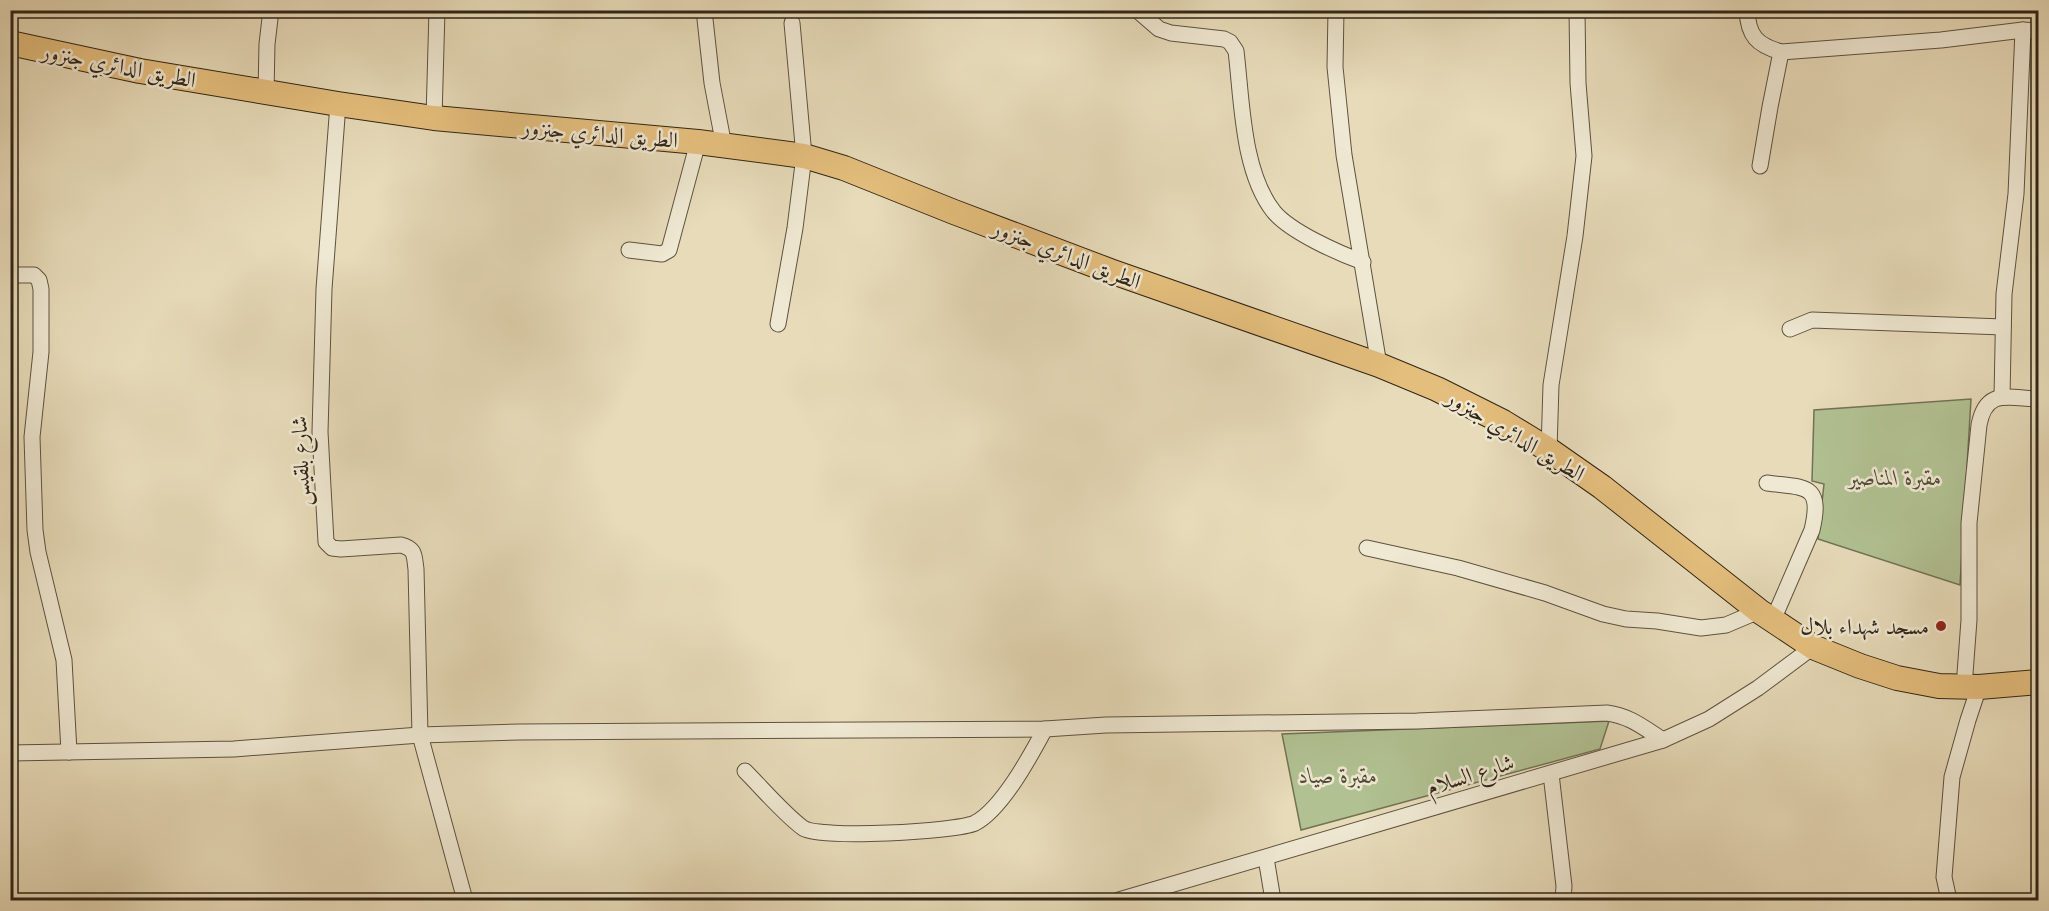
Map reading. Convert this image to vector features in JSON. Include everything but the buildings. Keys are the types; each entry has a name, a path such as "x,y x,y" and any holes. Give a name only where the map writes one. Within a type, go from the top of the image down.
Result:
{"main road":[{"name":"الطريق الدائري جنزور","path":"10,43 140,71 338,104 434,118 698,142 804,156 844,168 1177,296 1378,365 1437,389 1503,422 1549,450 1638,514 1766,616 1812,647 1897,678 1939,686 1971,687 2038,682"}],"street":[{"path":"266,92 267,44 271,10"},
{"path":"434,118 437,10"},
{"path":"704,10 712,83 724,146"},
{"path":"1137,10 1159,29 1171,33 1224,39 1230,42 1236,51 1243,121 1256,180 1266,200 1276,214 1294,228 1338,253 1363,262"},
{"path":"1336,10 1335,68 1344,155 1378,365"},
{"path":"1549,450 1551,385 1575,236 1584,156 1578,83 1576,10"},
{"path":"1747,10 1748,23 1756,40 1768,48 1781,52 1941,40 2031,30 2004,294 2002,397"},
{"path":"778,324 795,228 804,156 792,23"},
{"path":"1760,166 1781,52"},
{"name":"شارع بلقيس","path":"338,104 324,288 320,420 326,542 332,548 341,549 402,545 410,547 413,552 417,580 420,735"},
{"path":"628,250 662,254 669,250 698,142"},
{"path":"10,275 34,275 39,280 41,289 40,351 32,437 35,530 38,552 64,660 69,752"},
{"path":"1790,328 1812,320 2003,327"},
{"path":"1949,900 1944,877 1952,777 1968,720 1971,687 1970,523 1979,425 1985,405 1992,399 2002,397 2038,399"},
{"path":"1367,548 1458,568 1545,593 1603,614 1626,619 1701,628 1726,625 1766,616 1812,530 1815,504 1810,491 1804,488 1767,483"},
{"name":"شارع السلام","path":"1119,900 1663,740 1709,719 1758,687 1812,647"},
{"path":"10,753 234,749 420,735 747,730 1045,729 1106,725 1417,721 1607,713 1622,715 1636,721 1663,740"},
{"path":"745,771 805,830 822,834 849,835 954,828 975,823 992,809 1023,768 1045,729"},
{"path":"420,735 465,900"},
{"path":"1551,774 1564,886 1563,900"},
{"path":"1266,858 1273,900"}],"green space":[{"name":"مقبرة المناصير","path":"1971,399 1960,585 1818,539 1824,484 1812,481 1814,410"},
{"name":"مقبرة صياد","path":"1609,721 1600,749 1301,830 1282,734"}],"place":[{"name":"مسجد شهداء بلال","path":"1941,626"}]}
